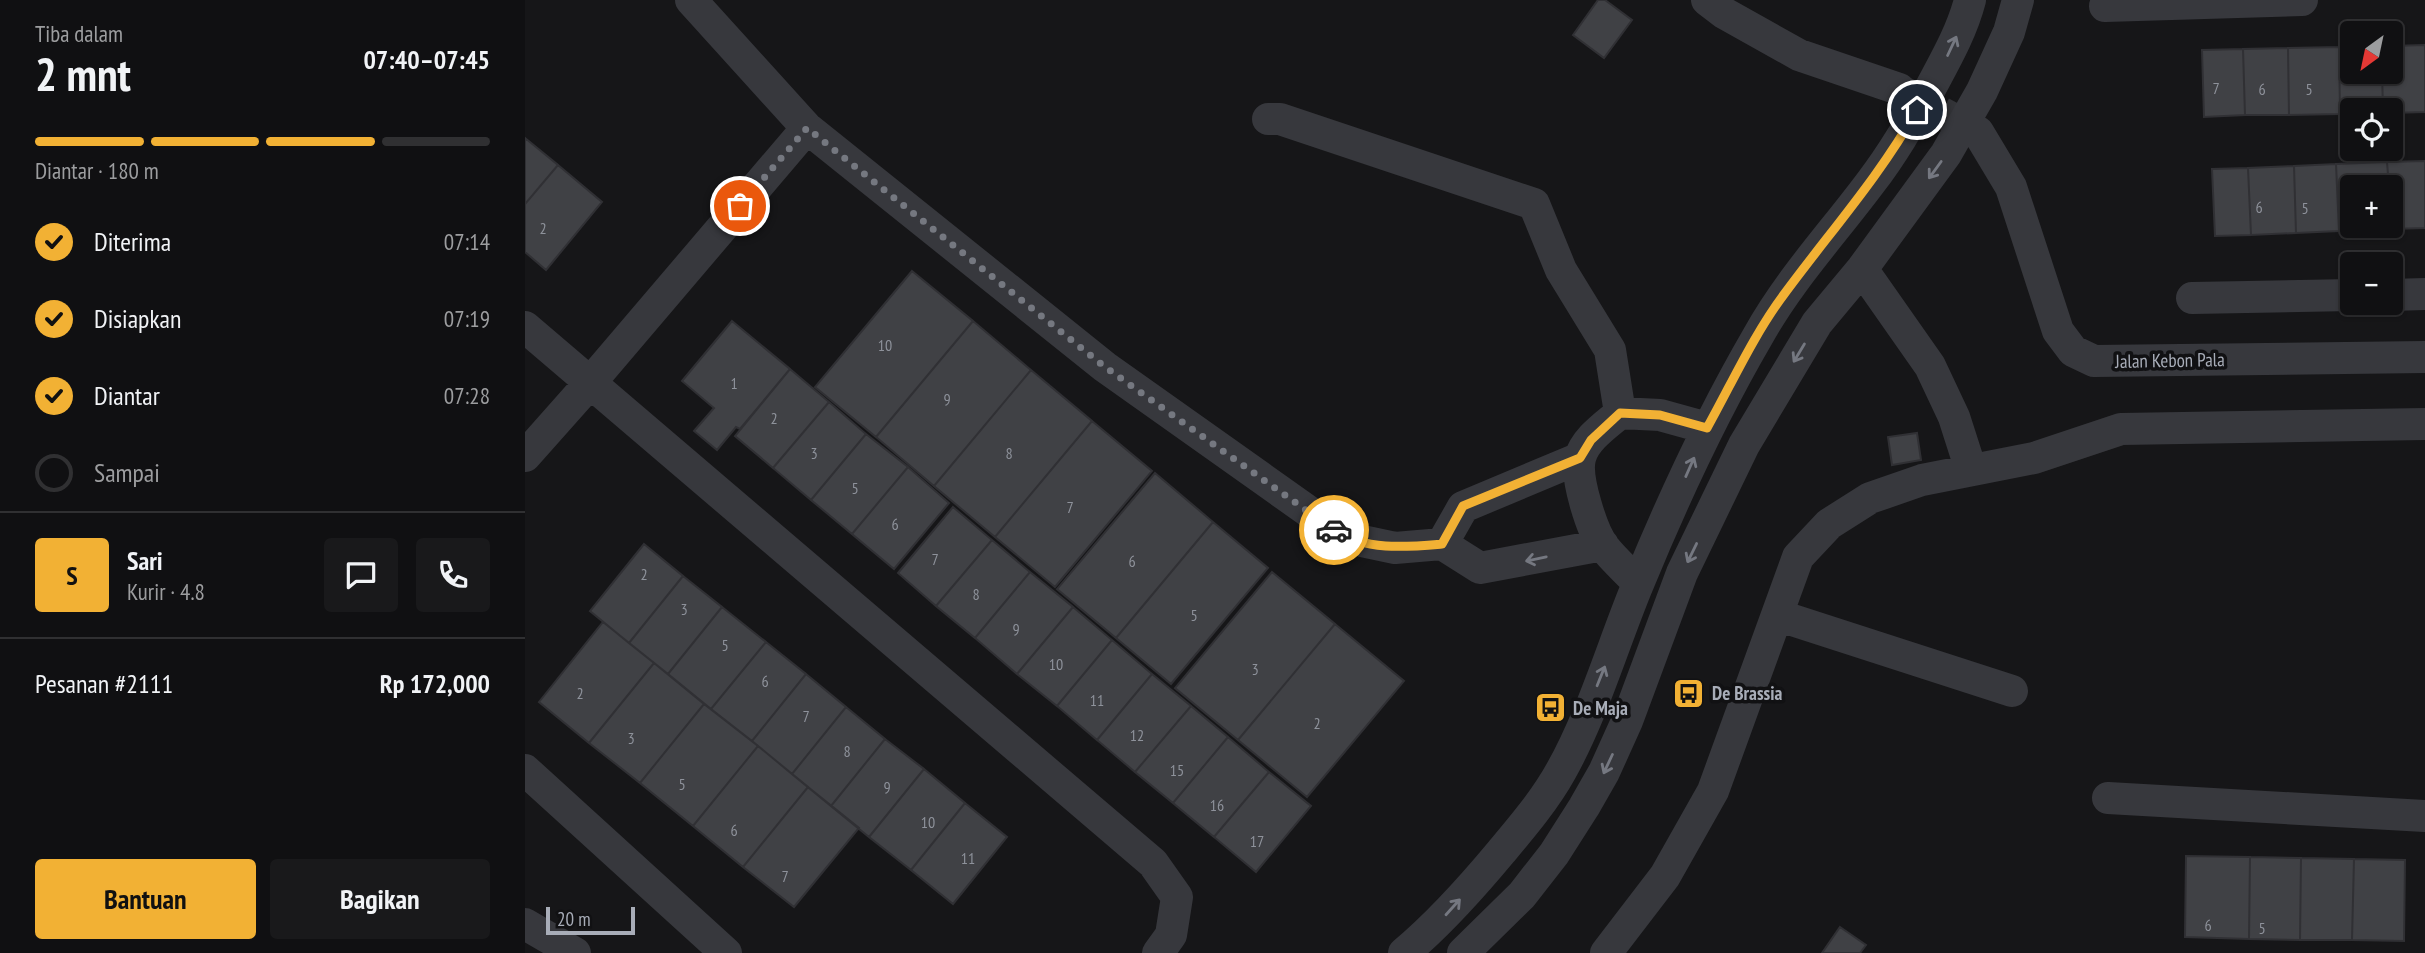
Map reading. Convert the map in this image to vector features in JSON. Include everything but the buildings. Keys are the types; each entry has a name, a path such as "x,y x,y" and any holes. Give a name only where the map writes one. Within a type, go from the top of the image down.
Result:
{"street":[{"path":"691,0 807,128 1105,367 1339,533 1395,548 1442,544 1480,568 1602,545"},
{"path":"1707,0 1724,13 1799,55 1899,89"},
{"path":"1403,953 1432,930 1476,881 1515,835 1555,780 1575,742 1638,583 1707,428 1783,295 1905,133 1943,66 1965,19 1970,0"},
{"path":"1463,953 1522,895 1554,854 1605,772 1627,721 1682,573 1744,445 1817,323 1862,268 1946,154 1982,91 2010,32 2018,0"},
{"path":"2105,6 2301,0"},
{"path":"1268,119 1280,119 1534,204 1561,270 1610,350 1620,413"},
{"path":"525,456 807,128"},
{"name":"Jalan Kebon Pala","path":"1978,132 2011,187 2059,331 2073,351 2094,361 2425,356"},
{"path":"1862,268 1930,366 1954,416 1971,470"},
{"path":"2403,295 2425,294"},
{"path":"2192,298 2340,295"},
{"path":"525,327 1153,863 1177,897 1171,935 1158,953"},
{"path":"1638,583 1602,545 1588,514 1580,458 1591,440 1620,413 1660,415 1707,428"},
{"path":"1606,953 1665,876 1713,791 1798,557 1829,524 1870,498 1922,480 2034,458 2121,429 2425,424"},
{"path":"1442,544 1463,506 1580,458"},
{"path":"1777,615 2012,691"},
{"path":"525,770 726,953"},
{"path":"2108,798 2425,816"},
{"path":"525,924 575,953"}],"tunnel":[{"path":"1899,90 1978,132"}],"way so far":[{"path":"740,206 807,128 1105,367 1334,530"}],"place":[{"name":"De Brassia","path":"1689,693"},
{"name":"De Maja","path":"1550,708"}],"route":[{"path":"1334,530 1362,541 1395,548 1442,544 1463,506 1580,458 1591,440 1620,413 1660,415 1707,428 1783,295 1872,180 1905,133 1917,110"}]}
